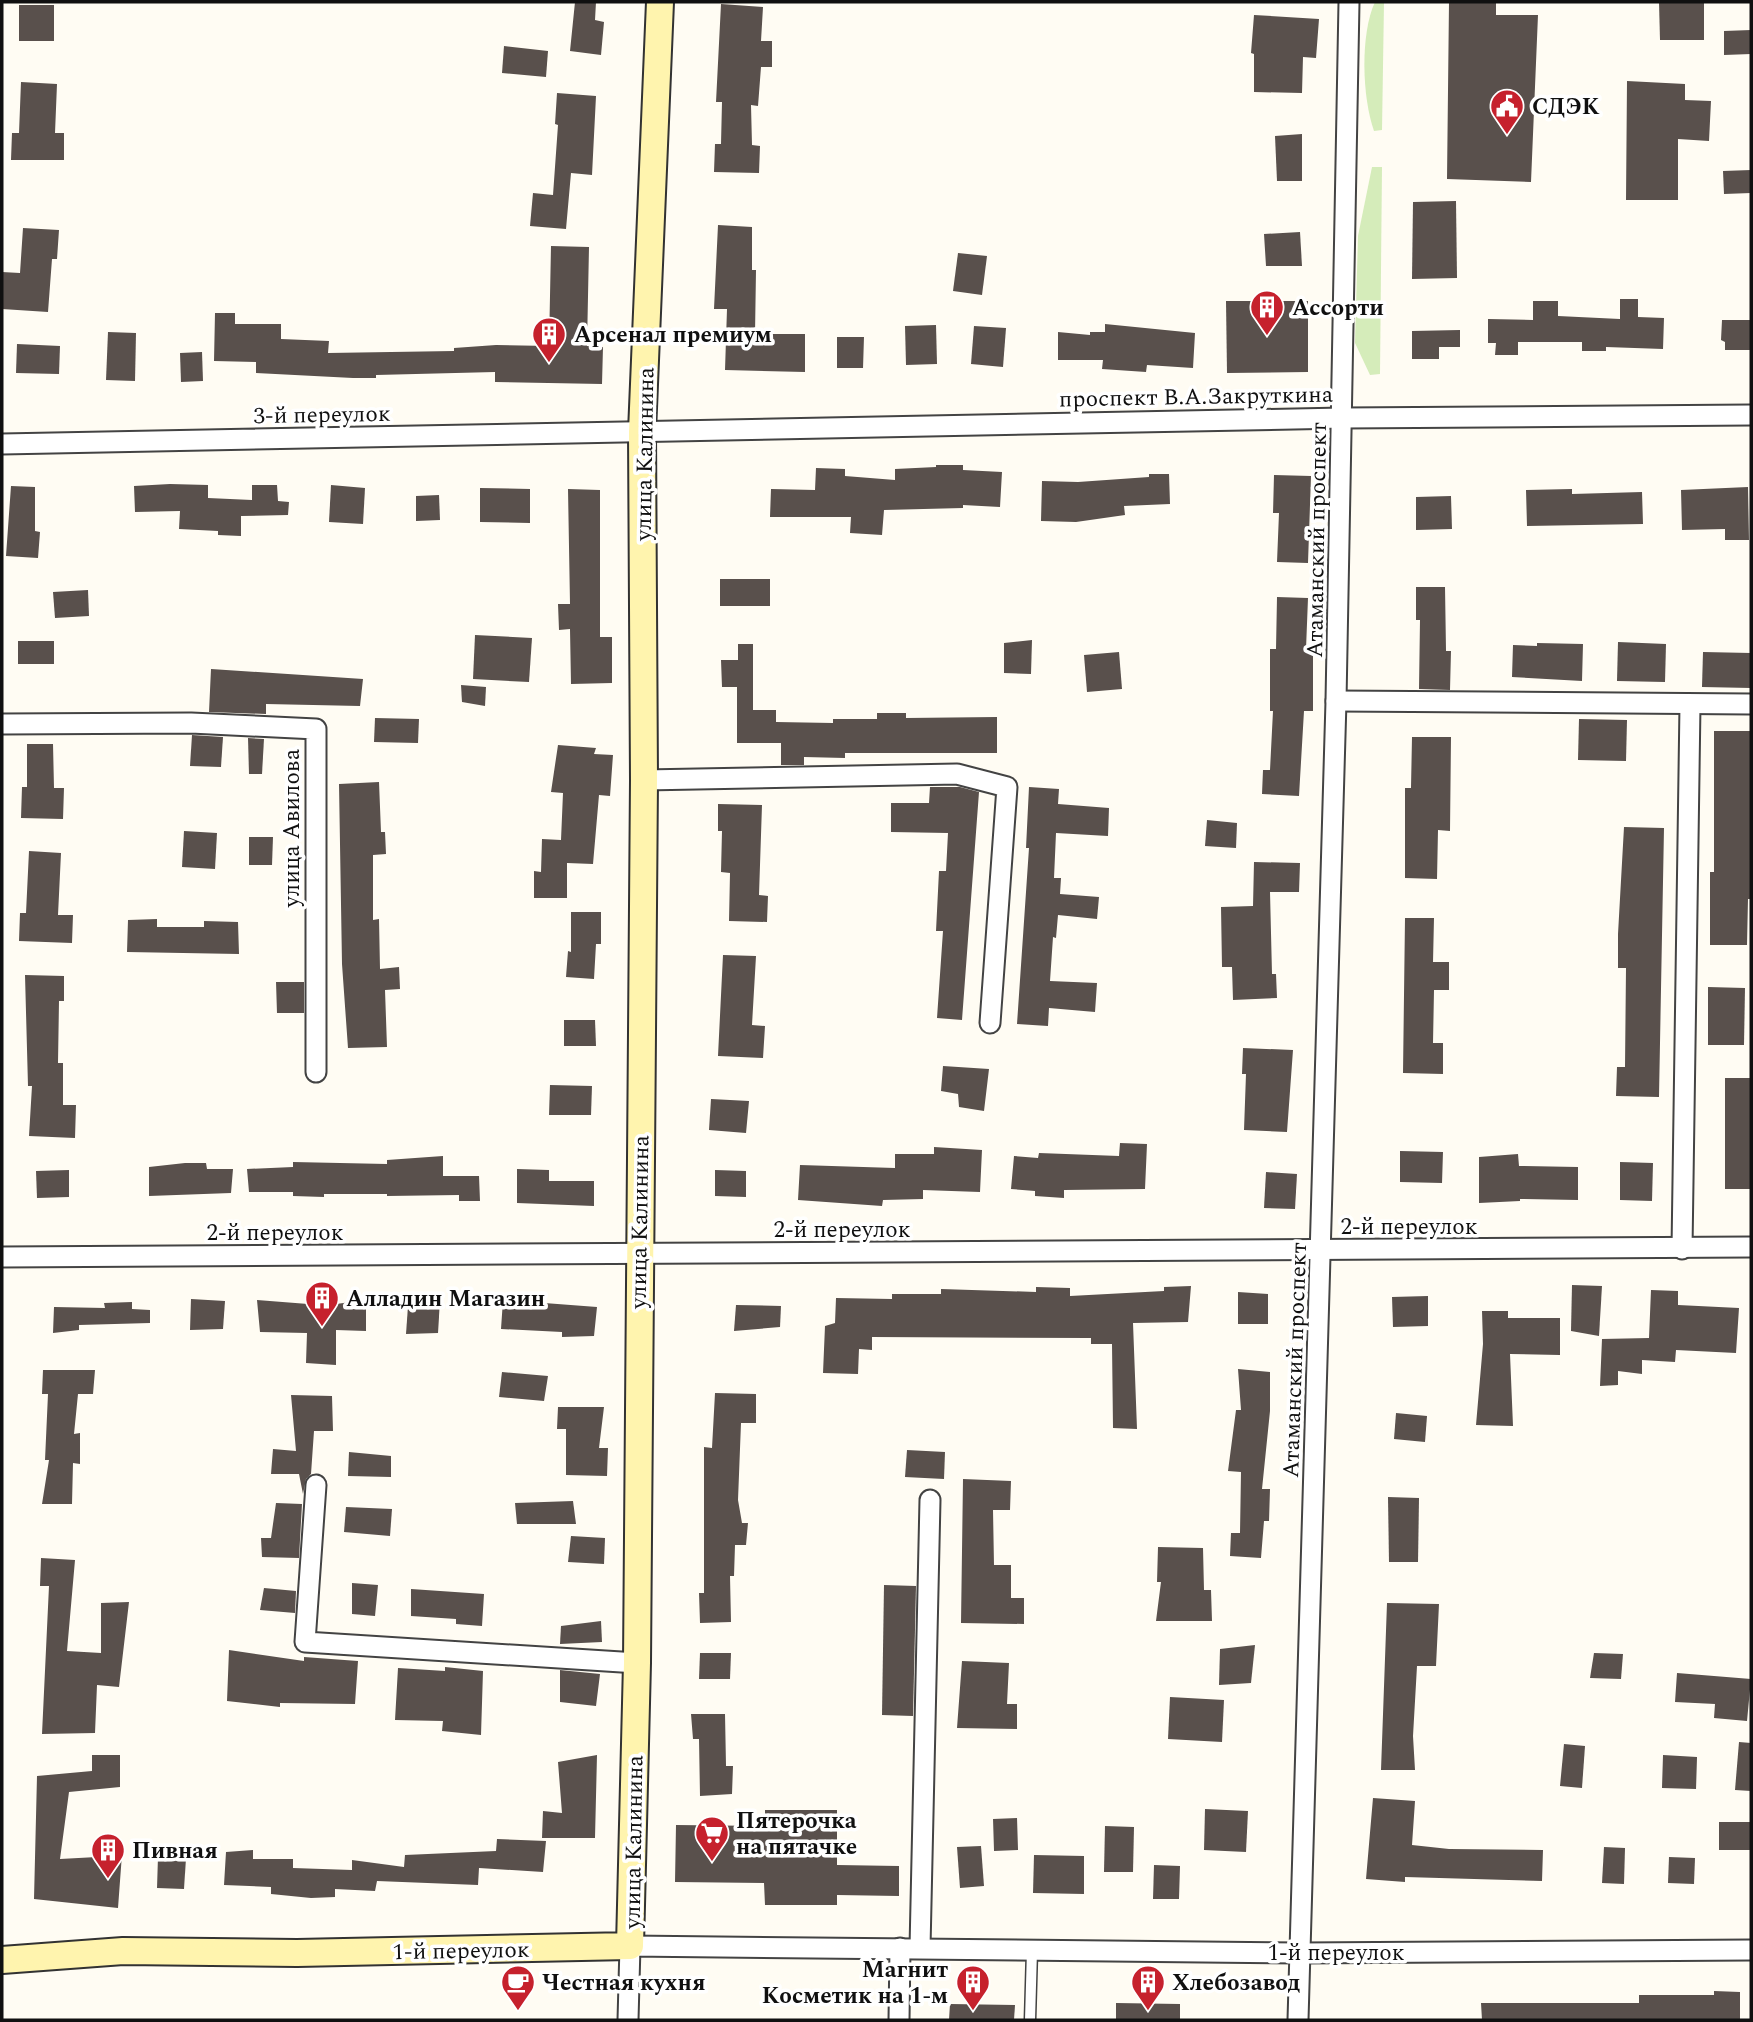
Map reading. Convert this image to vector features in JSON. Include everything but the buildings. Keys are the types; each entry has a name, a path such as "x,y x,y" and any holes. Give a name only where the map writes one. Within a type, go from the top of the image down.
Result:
{"main road":[{"name":"улица Калинина","path":"630,1946 636,1663 644,780 642,432 660,2"},
{"name":"1-й переулок","path":"2,1960 123,1951 297,1953 630,1946"}],"street":[{"name":"Атаманский проспект","path":"1298,2020 1336,701 1349,2"},
{"name":"проспект В.А.Закруткина","path":"642,432 1343,418 1751,415"},
{"name":"3-й переулок","path":"2,444 642,432"},
{"path":"1336,701 1751,704"},
{"path":"1682,1249 1690,705"},
{"name":"улица Авилова","path":"2,724 191,723 316,729 316,1072"},
{"path":"644,780 957,774 1007,787 990,1023"},
{"name":"2-й переулок","path":"2,1257 1751,1247"},
{"path":"316,1485 305,1642 636,1663"},
{"path":"920,1948 930,1500"},
{"name":"1-й переулок","path":"630,1946 1301,1953 1751,1950"},
{"name":"улица Калинина","path":"628,2020 630,1946"},
{"path":"899,2020 900,1948"}],"lane":[{"path":"1030,2020 1032,1949"}],"green space":[{"path":"1375,2 1384,2 1382,130 1374,131 1367,101 1364,66 1367,31"},
{"path":"1372,167 1382,167 1380,374 1370,375 1355,343 1358,236"}],"place":[{"name":"СДЭК","path":"1507,136"},
{"name":"Ассорти","path":"1267,337"},
{"name":"Арсенал премиум","path":"549,364"},
{"name":"Алладин Магазин","path":"322,1328"},
{"name":"Пятерочка на пятачке","path":"712,1863"},
{"name":"Пивная","path":"108,1880"},
{"name":"Честная кухня","path":"518,2012"},
{"name":"Магнит Косметик на 1-м","path":"973,2012"},
{"name":"Хлебозавод","path":"1148,2012"}]}
